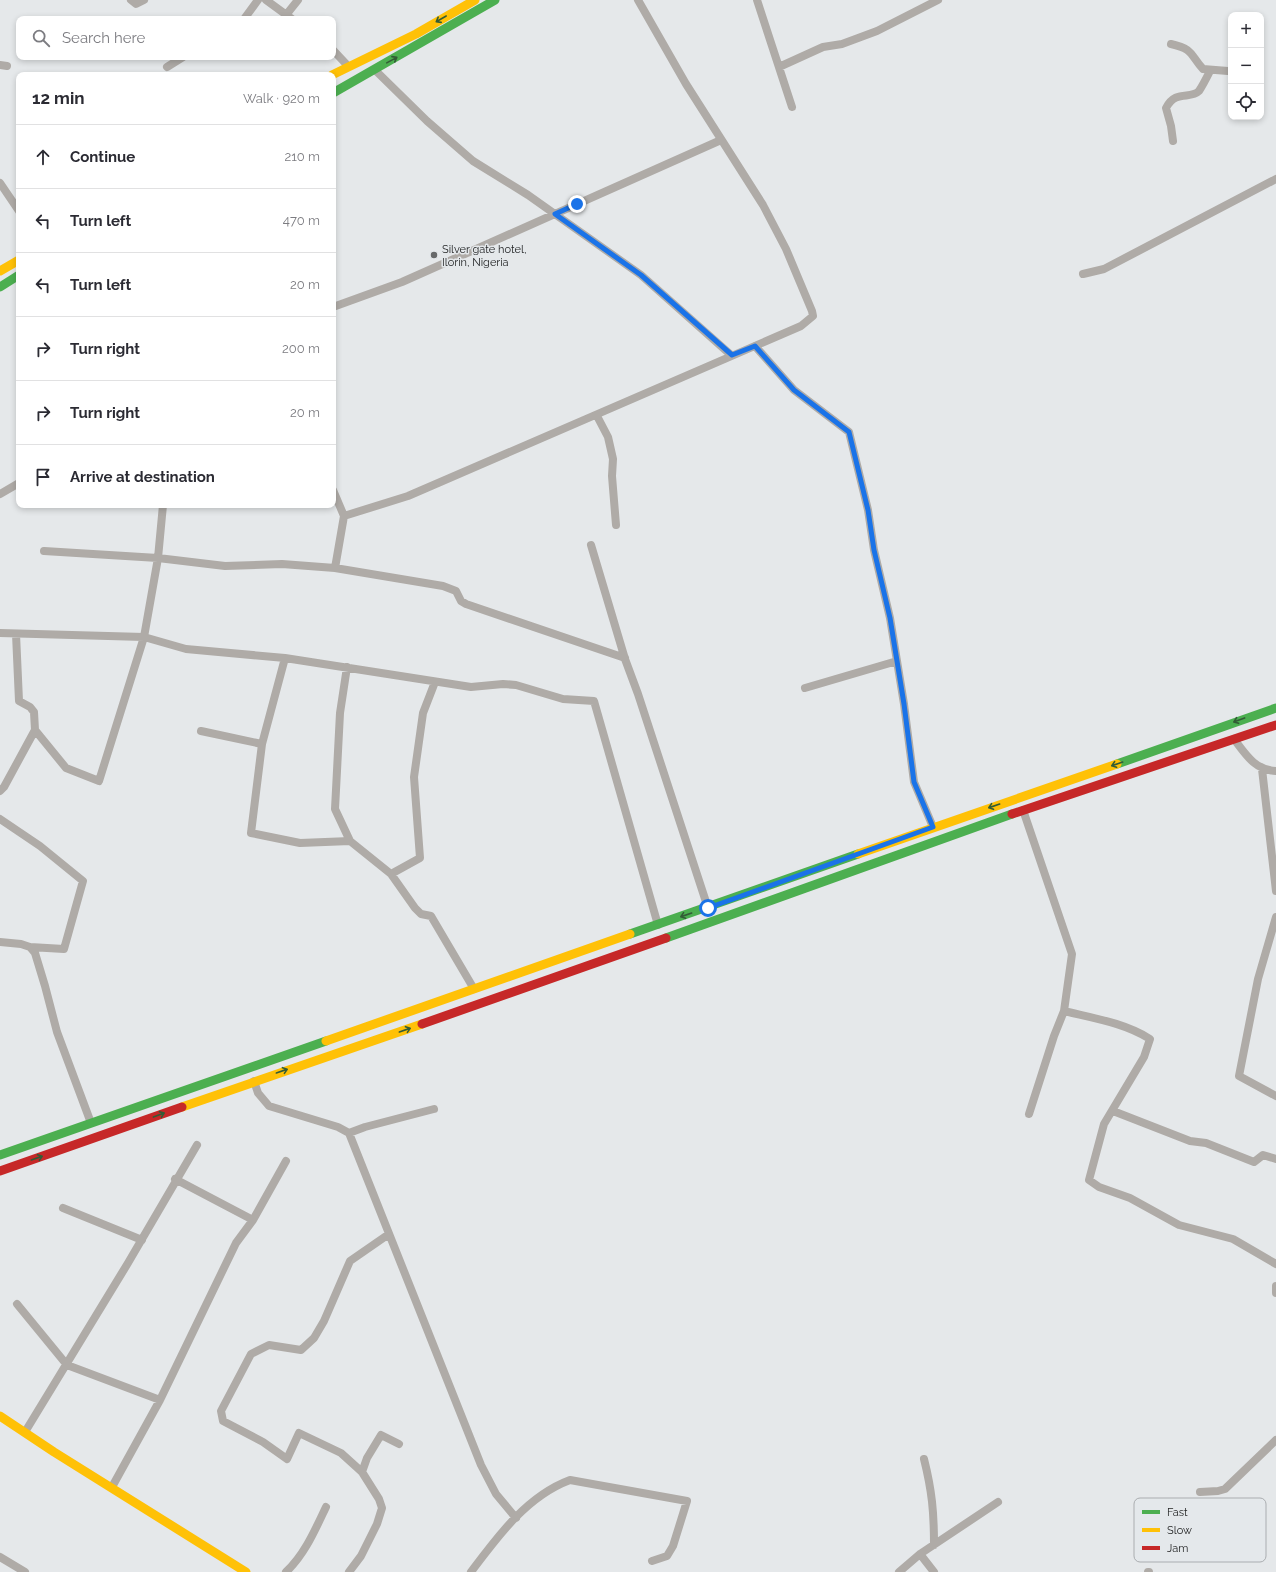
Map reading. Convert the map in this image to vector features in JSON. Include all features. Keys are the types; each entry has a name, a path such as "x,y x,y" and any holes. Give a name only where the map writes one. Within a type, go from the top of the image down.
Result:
{"main road":[{"path":"336,73 416,34 475,0"},
{"path":"336,91 495,0"},
{"path":"0,271 16,262"},
{"path":"0,286 16,277"},
{"path":"0,1155 1276,708"},
{"path":"0,1171 254,1081 512,994 674,934 1023,810 1276,725"},
{"path":"0,1416 54,1452 246,1572"}],"street":[{"path":"131,0 136,4 144,0"},
{"path":"246,16 258,0"},
{"path":"266,0 288,16"},
{"path":"290,16 298,0"},
{"path":"344,516 408,496 518,448 597,416 755,346 808,321 813,316 786,249 763,205 686,84 638,0"},
{"path":"757,0 792,107"},
{"path":"779,67 823,47 842,44 877,31 938,0"},
{"path":"1172,44 1183,46 1190,51 1203,69 1210,71 1228,71"},
{"path":"336,53 348,66"},
{"path":"166,67 178,60"},
{"path":"374,70 427,121 473,161 528,195 641,275 732,355"},
{"path":"1173,141 1166,108 1170,102 1178,96 1194,94 1199,90 1210,71"},
{"path":"336,306 402,282 721,140"},
{"path":"1083,274 1104,269 1276,179"},
{"path":"0,182 16,206"},
{"path":"755,346 794,390 849,432 868,510 874,550 890,618 914,782 933,827"},
{"path":"597,416 608,437 613,459 612,476 616,525"},
{"path":"0,494 16,484"},
{"path":"335,568 344,516 336,497"},
{"path":"35,730 66,768 99,781 144,637 158,558 163,508"},
{"path":"591,545 625,658 708,908"},
{"path":"44,551 158,558 225,566 282,564 335,568 443,586 456,591 461,601 466,604 625,658"},
{"path":"0,633 144,637 186,649 285,658 471,687 503,684 516,685 563,699 594,701 658,925"},
{"path":"0,791 4,787 35,730 34,712 30,707 19,701 16,634"},
{"path":"285,658 262,744 251,834 300,843 350,841"},
{"path":"805,688 897,661"},
{"path":"347,667 340,713 335,808 350,841 391,874 421,914 431,916 474,989"},
{"path":"391,874 420,858 414,777 423,713 435,682"},
{"path":"201,731 262,744"},
{"path":"1234,739 1248,758 1262,769 1276,771"},
{"path":"1262,769 1276,891"},
{"path":"1023,810 1072,954 1064,1011 1054,1036 1029,1114"},
{"path":"0,819 40,846 83,881 64,949 30,948 21,944 0,942"},
{"path":"1276,917 1275,929 1266,948 1258,979 1239,1076 1276,1096"},
{"path":"30,948 34,953 46,986 57,1032 91,1123"},
{"path":"1064,1011 1140,1032 1150,1039 1144,1058 1104,1124 1089,1180 1099,1187 1130,1198 1179,1225 1233,1239 1276,1264"},
{"path":"254,1081 258,1094 269,1106 338,1127 348,1133 481,1465 496,1494 516,1518"},
{"path":"348,1133 365,1127 434,1109"},
{"path":"1112,1112 1190,1140 1206,1143 1254,1162 1263,1155 1276,1159"},
{"path":"25,1432 142,1240 197,1145"},
{"path":"112,1487 160,1400 236,1243 253,1220 286,1161"},
{"path":"176,1179 253,1220"},
{"path":"63,1208 142,1240"},
{"path":"349,1572 361,1556 373,1534 382,1508 379,1499 362,1472 341,1453 299,1433 287,1459 263,1442 223,1421 221,1411 251,1354 269,1345 301,1350 314,1338 324,1321 350,1261 389,1234"},
{"path":"1276,1286 1276,1293"},
{"path":"17,1304 67,1365 160,1400"},
{"path":"362,1472 367,1458 381,1435 399,1444"},
{"path":"1200,1492 1226,1489 1276,1440"},
{"path":"924,1459 932,1493 934,1545"},
{"path":"471,1572 527,1505 540,1494 570,1480 687,1501 668,1556 652,1561"},
{"path":"899,1572 920,1554 998,1502"},
{"path":"286,1572 295,1564 305,1549 326,1507"},
{"path":"920,1554 934,1572"},
{"path":"0,1557 25,1572"}],"traffic: fast":[{"path":"336,91 495,0"},
{"path":"0,287 16,277"},
{"path":"1117,764 1276,708"},
{"path":"666,938 1012,814"},
{"path":"630,934 858,854"},
{"path":"0,1155 326,1041"}],"traffic: slow":[{"path":"336,73 416,34 475,0"},
{"path":"0,271 16,262"},
{"path":"858,854 1117,764"},
{"path":"326,1041 630,934"},
{"path":"182,1107 422,1024"},
{"path":"0,1416 54,1452 246,1572"}],"traffic: jam":[{"path":"1012,814 1276,725"},
{"path":"422,1024 666,938"},
{"path":"0,1171 182,1107"}],"place":[{"name":"Silver gate hotel, Ilorin, Nigeria","path":"434,255"}],"route":[{"path":"577,204 555,214 641,275 732,355 755,346 794,390 849,432 868,510 874,550 890,618 904,704 914,782 933,827 708,908"}]}
